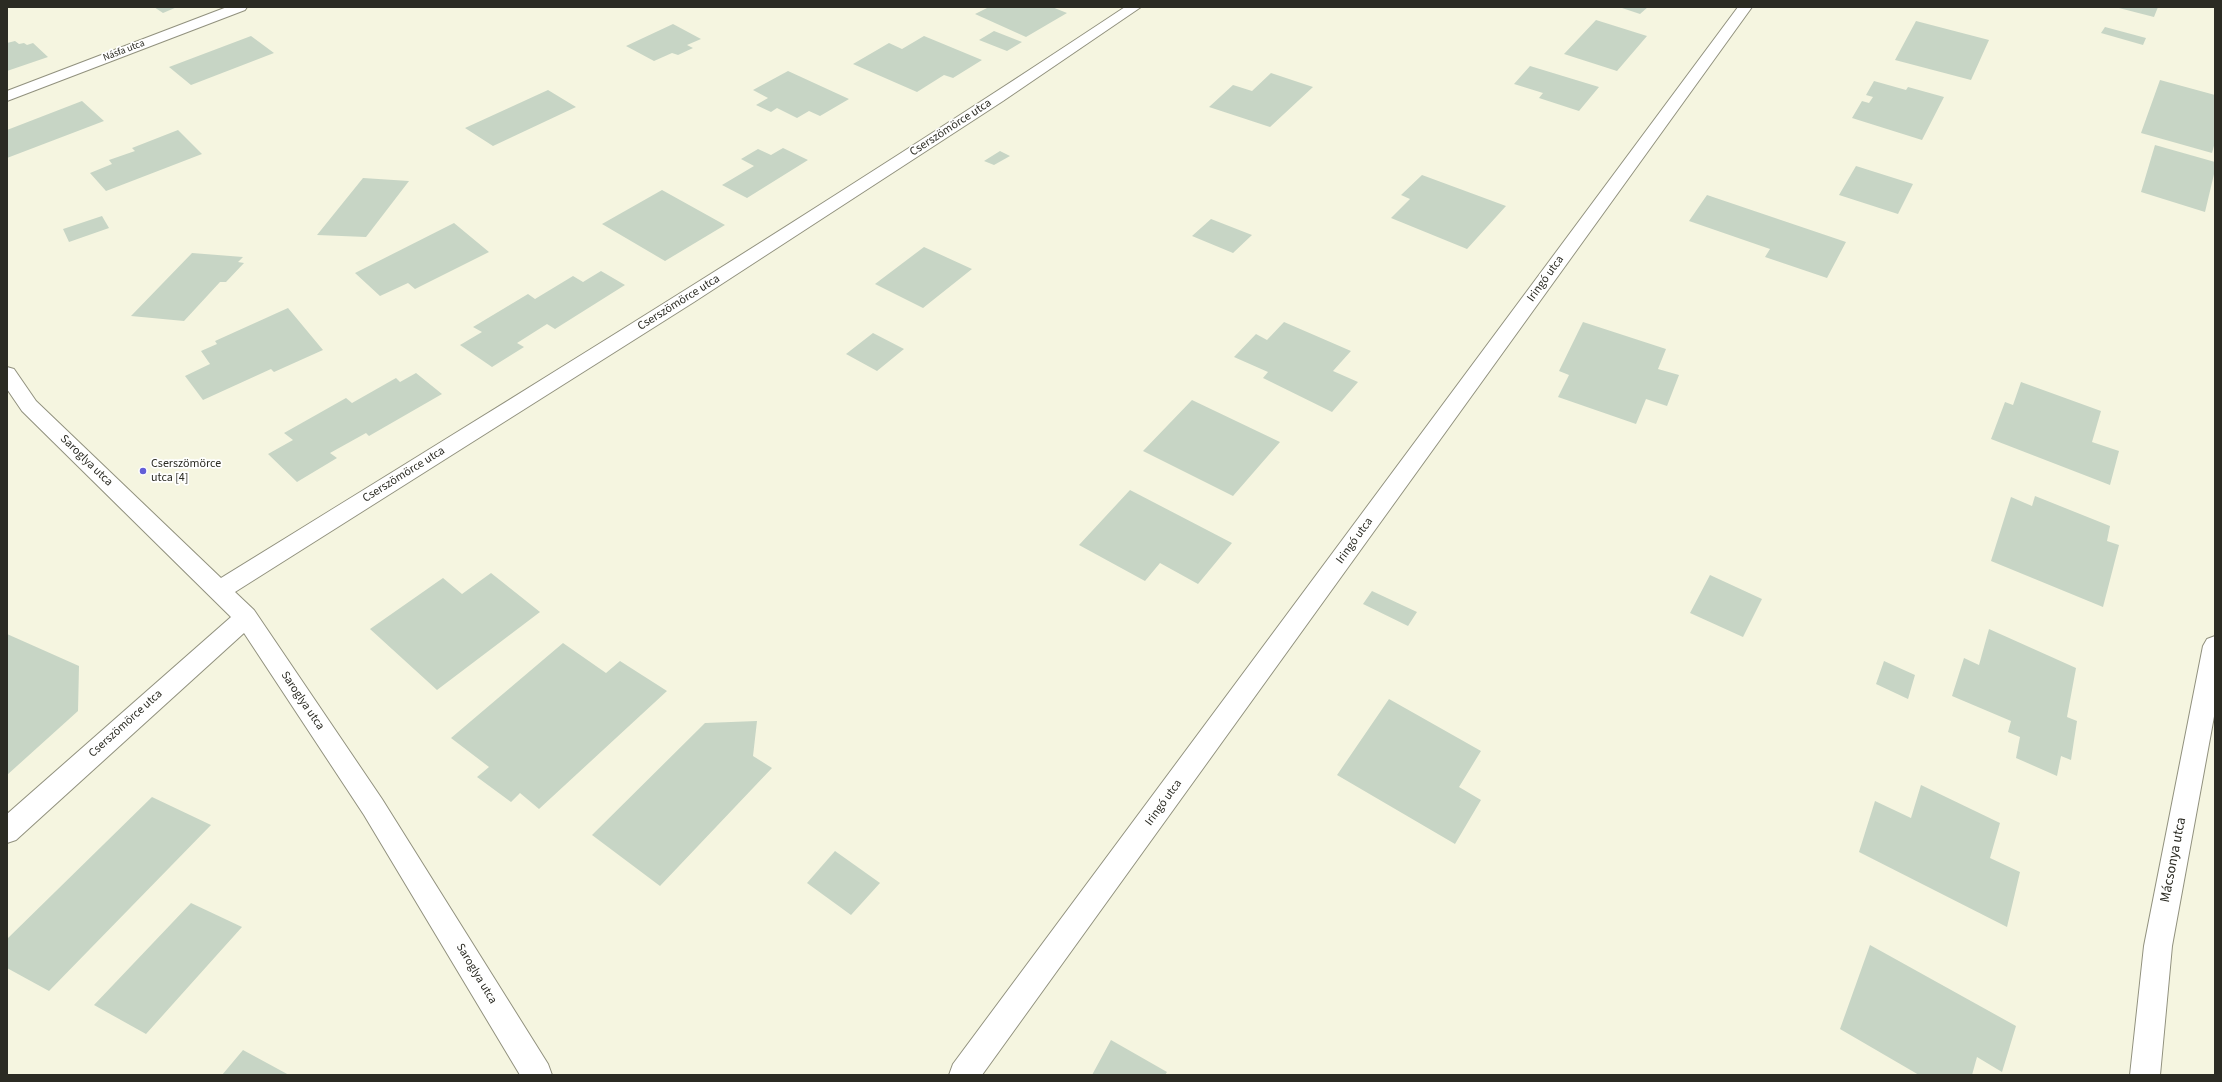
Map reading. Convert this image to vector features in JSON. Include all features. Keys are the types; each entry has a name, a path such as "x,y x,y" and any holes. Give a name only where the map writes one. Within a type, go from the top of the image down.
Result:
{"street":[{"name":"Násfa utca","path":"7,96 240,7"},
{"name":"Iringó utca","path":"964,1075 1745,7"},
{"name":"Cserszömörce utca","path":"218,591 688,298 1125,8"},
{"name":"Saroglya utca","path":"7,374 29,406 246,617 373,807 537,1075"},
{"name":"Cserszömörce utca","path":"7,831 246,617"},
{"name":"Mácsonya utca","path":"2145,1075 2158,946 2215,646"}],"building":[{"path":"154,7 177,7 163,13"},
{"path":"989,7 1052,7 1067,13 1026,37 975,14"},
{"path":"1648,7 1640,14 1622,8"},
{"path":"2115,7 2158,7 2154,17"},
{"path":"1596,20 1647,36 1617,71 1564,54"},
{"path":"1916,21 1989,40 1971,80 1895,60"},
{"path":"673,24 701,39 687,45 693,48 678,55 672,53 654,61 626,46"},
{"path":"2105,27 2146,38 2143,45 2101,33"},
{"path":"994,31 1022,42 1007,51 979,40"},
{"path":"251,36 274,53 191,85 169,67"},
{"path":"924,36 982,60 953,78 944,75 917,92 853,64 889,43 902,49"},
{"path":"15,41 19,44 24,43 27,45 33,43 48,57 7,71 7,43"},
{"path":"1530,66 1599,87 1579,111 1539,98 1543,93 1514,84"},
{"path":"788,71 849,99 820,116 809,111 797,118 777,108 771,112 756,105 768,98 753,90"},
{"path":"1271,73 1313,87 1270,127 1209,107 1233,85 1252,91"},
{"path":"2160,80 2215,95 2215,142 2212,153 2141,133"},
{"path":"1874,81 1906,90 1908,87 1944,97 1922,140 1852,118 1862,101 1869,103 1873,97 1866,95"},
{"path":"548,90 576,107 493,146 465,128"},
{"path":"82,101 104,121 7,158 7,130"},
{"path":"178,130 202,154 106,191 90,173 112,164 109,160 135,151 132,148"},
{"path":"2155,145 2215,162 2215,170 2205,212 2141,192"},
{"path":"783,148 808,160 747,198 722,185 754,166 741,159 758,149 771,155"},
{"path":"1000,151 1010,156 994,165 984,161"},
{"path":"1856,166 1913,184 1898,214 1839,195"},
{"path":"1422,175 1506,206 1467,249 1391,218 1410,199 1401,195"},
{"path":"363,178 409,181 366,237 317,235"},
{"path":"662,190 725,225 665,261 602,224"},
{"path":"1707,195 1846,242 1827,278 1765,257 1770,249 1689,221"},
{"path":"102,216 109,228 69,242 63,229"},
{"path":"1211,219 1252,235 1233,253 1192,236"},
{"path":"454,223 489,252 415,289 408,283 380,296 355,273"},
{"path":"924,247 972,269 923,308 875,284"},
{"path":"192,253 243,257 238,262 244,263 226,282 220,282 184,321 131,316"},
{"path":"601,271 625,285 555,329 547,324 517,343 524,347 492,367 460,345 482,332 473,327 528,294 535,299 573,276 583,282"},
{"path":"288,308 323,350 274,372 271,369 203,400 185,376 210,364 201,351 217,344 215,341"},
{"path":"1284,322 1351,351 1333,371 1358,382 1332,412 1263,378 1268,372 1234,357 1256,334 1267,340"},
{"path":"1583,322 1666,349 1658,369 1679,375 1667,406 1646,399 1636,424 1558,397 1569,375 1559,371"},
{"path":"873,333 904,349 877,371 846,354"},
{"path":"416,373 442,394 369,436 366,433 330,453 337,458 297,482 268,454 293,440 284,433 346,398 352,403 396,378 400,382"},
{"path":"2021,382 2101,411 2092,442 2119,451 2110,485 1991,439 2005,402 2013,405"},
{"path":"1192,400 1280,442 1233,496 1143,451"},
{"path":"1130,490 1232,543 1198,584 1160,563 1145,581 1079,545"},
{"path":"2035,496 2110,526 2107,541 2119,545 2103,607 1991,561 2011,497 2032,506"},
{"path":"491,573 540,612 437,690 370,629 443,578 462,594"},
{"path":"1710,575 1762,599 1743,637 1690,613"},
{"path":"1372,591 1417,612 1408,626 1363,604"},
{"path":"1989,629 2076,668 2067,717 2077,721 2071,760 2061,756 2057,776 2016,758 2020,737 2008,732 2011,721 1952,696 1964,658 1979,665"},
{"path":"7,634 79,666 78,711 7,775"},
{"path":"563,643 606,673 620,661 667,691 539,809 520,793 511,802 477,777 489,767 451,738"},
{"path":"1884,661 1915,675 1908,699 1876,684"},
{"path":"1389,699 1481,751 1459,787 1481,800 1455,844 1337,775"},
{"path":"757,721 753,756 772,768 660,886 592,835 705,723"},
{"path":"1921,785 2000,823 1990,858 2020,872 2007,927 1859,852 1875,801 1911,818"},
{"path":"152,797 211,825 49,991 7,968 7,939"},
{"path":"835,851 880,883 851,915 807,883"},
{"path":"191,903 242,927 146,1034 94,1005"},
{"path":"1870,945 2016,1026 2002,1072 1977,1057 1972,1075 1919,1075 1840,1029"},
{"path":"1111,1040 1167,1072 1165,1075 1092,1075"},
{"path":"243,1050 289,1075 222,1075"}],"place":[{"name":"Cserszömörce utca [4]","path":"143,471"}]}
